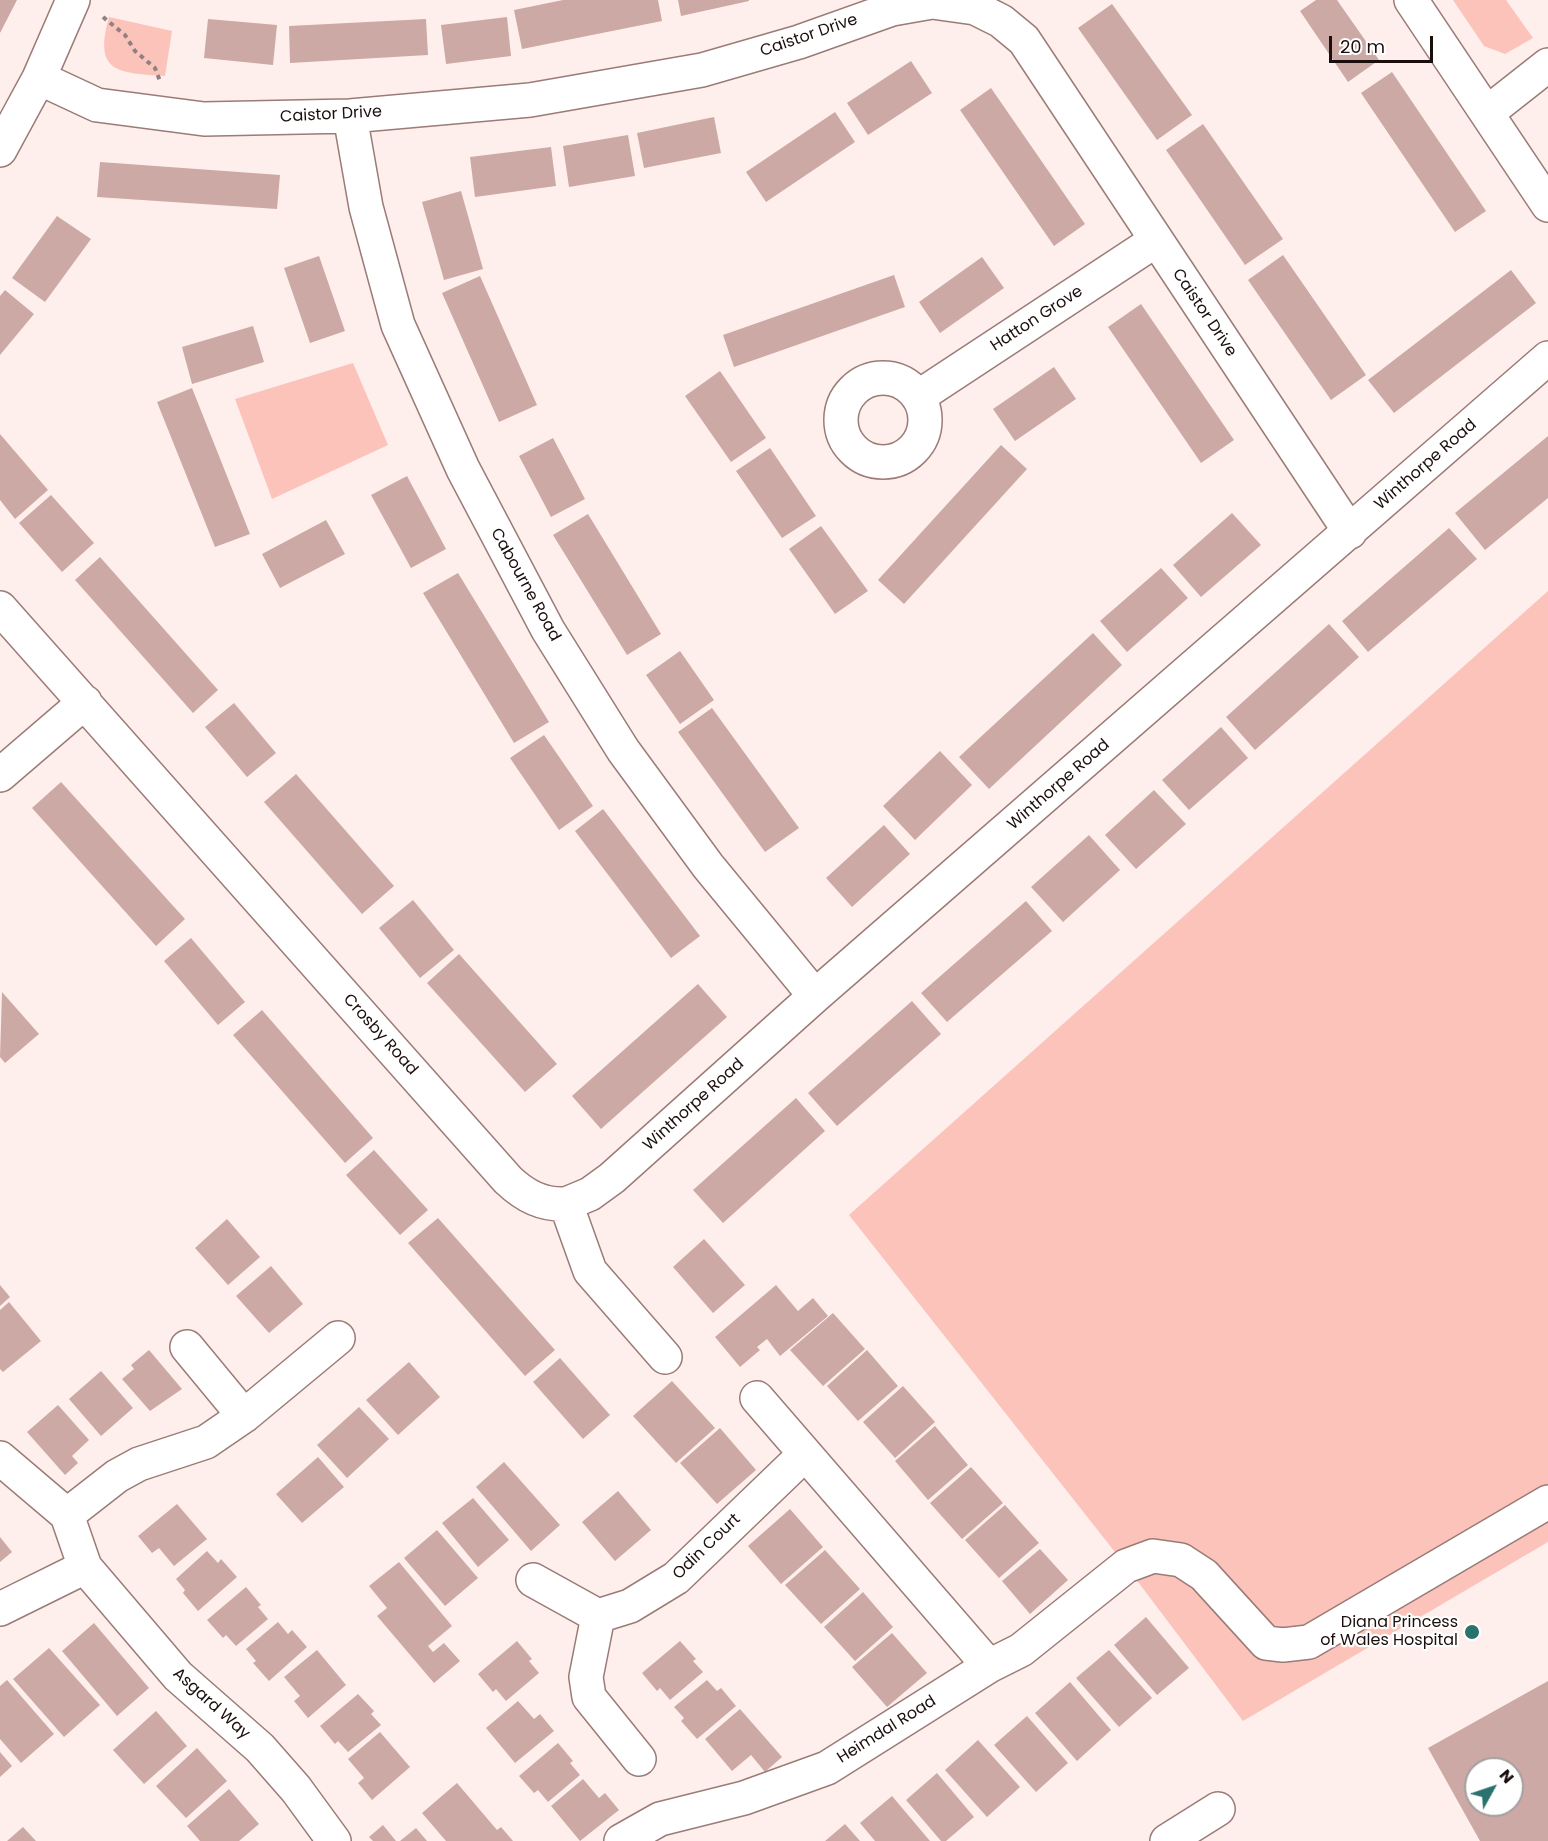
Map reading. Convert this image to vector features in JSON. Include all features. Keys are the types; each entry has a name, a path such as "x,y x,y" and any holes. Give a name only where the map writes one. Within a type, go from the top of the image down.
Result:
{"street":[{"path":"1411,0 1548,205"},
{"name":"Caistor Drive","path":"39,78 97,105 163,114 204,119 350,116 530,100 702,70 799,42 892,9 932,2 954,3 975,8 1001,21 1023,39 1155,242 1350,532"},
{"path":"0,150 39,78 85,4"},
{"path":"1487,113 1548,65"},
{"name":"Cabourne Road","path":"350,116 366,207 398,325 463,469 548,630 623,750 708,866 815,996"},
{"name":"Hatton Grove","path":"918,397 1155,242"},
{"name":"Winthorpe Road","path":"566,1204 590,1194 612,1178 815,996 1548,358"},
{"name":"Crosby Road","path":"0,608 508,1180 521,1193 536,1200 551,1204 566,1204"},
{"path":"0,775 85,702"},
{"path":"566,1204 590,1271 665,1357"},
{"path":"0,1458 67,1515 117,1476 140,1464 206,1442 244,1416 338,1338"},
{"path":"187,1347 244,1416"},
{"path":"757,1398 989,1666"},
{"name":"Odin Court","path":"598,1616 630,1606 676,1578 805,1454"},
{"name":"Heimdal Road","path":"621,1841 660,1819 744,1797 827,1768 989,1666 1021,1650 1126,1566 1153,1556 1181,1560 1204,1575 1266,1643 1283,1645 1309,1642 1548,1502"},
{"name":"Asgard Way","path":"67,1515 85,1567 178,1676 260,1748 296,1789 334,1841"},
{"path":"0,1609 85,1567"},
{"path":"533,1580 598,1616 586,1677 589,1697 639,1759"},
{"path":"1167,1841 1218,1809"}],"path":[{"path":"85,4 117,26 135,51 155,68 159,75 163,114"}],"shaded area":[{"path":"1453,0 1506,0 1533,38 1505,54 1484,46"},
{"path":"109,17 172,31 165,76 122,71 113,66 107,59 104,49"},
{"path":"353,363 388,445 272,499 235,399"},
{"path":"1548,591 1548,1542 1243,1721 1126,1566 849,1215"}],"building":[{"path":"0,0 17,0 0,33"},
{"path":"563,0 658,0 662,21 522,49 514,10"},
{"path":"678,0 749,0 749,1 681,16"},
{"path":"1316,0 1337,0 1379,60 1348,82 1300,11"},
{"path":"1112,4 1192,115 1157,140 1078,28"},
{"path":"507,17 511,56 446,64 441,25"},
{"path":"208,19 277,25 273,65 204,58"},
{"path":"426,19 428,55 290,63 289,26"},
{"path":"911,61 932,93 868,135 847,103"},
{"path":"1392,72 1486,211 1455,232 1361,93"},
{"path":"991,88 1085,224 1054,246 960,110"},
{"path":"835,112 855,142 766,202 746,172"},
{"path":"714,117 721,153 644,168 637,133"},
{"path":"1203,124 1283,239 1245,265 1166,150"},
{"path":"628,135 635,176 569,187 563,146"},
{"path":"551,147 556,186 475,197 470,157"},
{"path":"100,162 280,175 277,209 97,197"},
{"path":"461,191 483,269 444,280 422,202"},
{"path":"57,216 91,239 45,302 12,278"},
{"path":"1283,255 1366,375 1331,400 1248,280"},
{"path":"319,256 345,331 310,343 284,268"},
{"path":"982,257 1004,288 940,333 919,302"},
{"path":"1511,270 1536,303 1394,413 1368,380"},
{"path":"894,275 905,307 734,367 723,335"},
{"path":"480,276 537,405 499,422 442,293"},
{"path":"5,290 34,314 0,355 0,296"},
{"path":"1141,304 1234,440 1201,463 1108,327"},
{"path":"253,326 264,362 192,384 182,347"},
{"path":"1054,367 1076,399 1015,441 993,409"},
{"path":"720,371 766,438 731,462 685,396"},
{"path":"192,388 250,534 215,547 157,402"},
{"path":"0,434 48,490 15,519 0,500"},
{"path":"1548,436 1548,498 1485,550 1455,513"},
{"path":"553,438 585,499 551,517 519,456"},
{"path":"1001,445 1027,469 904,604 878,580"},
{"path":"770,448 816,516 782,538 736,471"},
{"path":"407,476 446,549 411,568 371,495"},
{"path":"51,495 94,543 62,572 19,523"},
{"path":"1232,513 1261,545 1201,597 1173,565"},
{"path":"588,514 661,634 627,655 553,535"},
{"path":"326,520 345,554 280,588 262,554"},
{"path":"821,526 868,591 835,614 789,549"},
{"path":"1449,528 1477,559 1368,652 1342,621"},
{"path":"100,557 218,690 193,713 75,580"},
{"path":"1161,568 1188,598 1127,652 1100,621"},
{"path":"458,573 549,722 514,743 423,593"},
{"path":"1329,624 1359,657 1255,750 1226,717"},
{"path":"1093,633 1122,665 989,789 959,757"},
{"path":"680,651 714,700 680,724 646,675"},
{"path":"234,703 276,753 247,777 205,727"},
{"path":"712,708 799,828 765,852 678,732"},
{"path":"1221,727 1248,758 1189,810 1162,780"},
{"path":"544,735 593,806 559,830 510,758"},
{"path":"940,751 972,785 915,840 883,806"},
{"path":"296,774 394,886 362,914 264,802"},
{"path":"61,782 185,919 156,946 32,808"},
{"path":"1154,790 1186,824 1136,869 1105,835"},
{"path":"603,809 700,936 671,958 575,831"},
{"path":"884,825 910,854 852,907 826,878"},
{"path":"1089,835 1120,870 1063,922 1031,887"},
{"path":"413,900 454,950 420,978 379,928"},
{"path":"1026,901 1052,931 947,1022 921,993"},
{"path":"191,938 245,1002 218,1025 164,961"},
{"path":"459,954 557,1064 525,1092 427,983"},
{"path":"698,984 727,1017 601,1129 572,1096"},
{"path":"2,992 39,1034 5,1063 0,1057"},
{"path":"912,1001 941,1034 837,1126 808,1093"},
{"path":"262,1010 373,1138 345,1163 233,1035"},
{"path":"796,1098 825,1131 723,1223 693,1190"},
{"path":"374,1150 428,1210 400,1235 346,1175"},
{"path":"438,1218 555,1350 525,1376 408,1243"},
{"path":"227,1219 260,1257 228,1285 195,1248"},
{"path":"704,1239 745,1285 713,1313 673,1267"},
{"path":"271,1266 303,1304 269,1333 236,1296"},
{"path":"0,1285 10,1297 0,1306"},
{"path":"776,1285 798,1311 813,1298 828,1316 780,1356 767,1339 757,1347 760,1350 740,1367 715,1337"},
{"path":"9,1302 41,1341 3,1372 0,1369 0,1310"},
{"path":"833,1313 865,1349 823,1386 790,1350"},
{"path":"149,1350 182,1389 150,1411 122,1379 134,1369 131,1365"},
{"path":"867,1350 898,1386 858,1421 827,1386"},
{"path":"560,1358 610,1415 583,1439 533,1382"},
{"path":"409,1362 440,1397 398,1435 366,1400"},
{"path":"101,1371 133,1408 101,1436 69,1399"},
{"path":"672,1381 715,1428 676,1463 633,1416"},
{"path":"903,1386 935,1422 895,1458 863,1422"},
{"path":"58,1405 89,1440 72,1456 78,1463 65,1475 27,1432"},
{"path":"359,1407 389,1439 347,1478 317,1445"},
{"path":"935,1426 968,1465 928,1500 895,1461"},
{"path":"720,1428 756,1470 717,1504 680,1463"},
{"path":"318,1457 344,1487 302,1523 276,1494"},
{"path":"504,1462 560,1525 531,1551 476,1487"},
{"path":"971,1467 1003,1503 962,1539 930,1503"},
{"path":"618,1491 651,1530 615,1561 582,1522"},
{"path":"473,1498 509,1540 478,1567 442,1523"},
{"path":"177,1504 207,1539 174,1566 159,1548 152,1553 138,1536"},
{"path":"1005,1505 1039,1543 999,1578 965,1540"},
{"path":"790,1509 823,1547 781,1584 748,1546"},
{"path":"437,1530 478,1578 445,1606 404,1558"},
{"path":"0,1537 12,1552 0,1562"},
{"path":"1040,1549 1068,1580 1030,1614 1002,1581"},
{"path":"825,1550 860,1589 821,1624 785,1585"},
{"path":"207,1551 218,1563 221,1559 237,1577 198,1611 183,1593 185,1590 176,1579"},
{"path":"399,1562 452,1626 428,1646 433,1652 444,1643 460,1661 434,1683 377,1616 387,1608 369,1586"},
{"path":"246,1587 261,1605 258,1607 268,1619 236,1646 226,1635 223,1638 207,1620"},
{"path":"863,1592 893,1627 855,1661 824,1627"},
{"path":"1146,1617 1189,1668 1157,1695 1114,1645"},
{"path":"278,1622 288,1634 292,1630 307,1647 269,1681 253,1663 256,1661 246,1649"},
{"path":"94,1623 149,1688 117,1716 62,1651"},
{"path":"892,1633 927,1673 887,1707 852,1667"},
{"path":"517,1641 532,1659 529,1661 539,1673 506,1701 496,1689 493,1692 478,1674"},
{"path":"680,1641 696,1659 693,1661 703,1672 670,1700 660,1688 657,1691 642,1673"},
{"path":"49,1648 100,1705 64,1737 13,1679"},
{"path":"317,1650 346,1685 308,1718 294,1701 300,1696 284,1677"},
{"path":"1109,1650 1152,1698 1119,1727 1076,1678"},
{"path":"7,1680 54,1734 21,1763 0,1739 0,1686"},
{"path":"707,1680 717,1691 721,1688 736,1706 697,1739 681,1721 684,1718 674,1707"},
{"path":"1548,1681 1548,1841 1480,1841 1467,1817 1524,1817 1524,1757 1464,1757 1464,1812 1428,1748"},
{"path":"1070,1682 1111,1730 1077,1761 1035,1713"},
{"path":"358,1694 374,1711 371,1714 381,1725 348,1752 338,1741 335,1744 320,1726"},
{"path":"518,1701 534,1719 540,1714 554,1731 515,1763 486,1728"},
{"path":"740,1709 782,1757 765,1772 751,1755 732,1771 705,1739"},
{"path":"156,1711 187,1746 144,1784 113,1750"},
{"path":"1027,1716 1068,1763 1036,1792 994,1745"},
{"path":"380,1732 410,1767 372,1800 358,1783 364,1778 348,1759"},
{"path":"978,1740 1020,1787 987,1817 945,1770"},
{"path":"558,1743 573,1761 570,1763 580,1775 548,1802 538,1790 534,1793 519,1776"},
{"path":"197,1748 227,1781 186,1818 156,1786"},
{"path":"0,1752 12,1766 0,1777"},
{"path":"937,1773 974,1817 946,1841 941,1841 906,1800"},
{"path":"583,1779 599,1798 605,1793 619,1810 580,1841 551,1806"},
{"path":"457,1783 497,1830 501,1827 513,1841 446,1841 422,1813"},
{"path":"229,1789 259,1824 239,1841 200,1841 187,1826"},
{"path":"892,1796 930,1841 875,1841 860,1823"},
{"path":"845,1824 860,1841 825,1841"},
{"path":"383,1825 396,1841 373,1841 369,1837"},
{"path":"23,1827 36,1841 7,1841"},
{"path":"416,1828 427,1841 400,1841"}],"place":[{"name":"Diana Princess of Wales Hospital","path":"1472,1632"}]}
